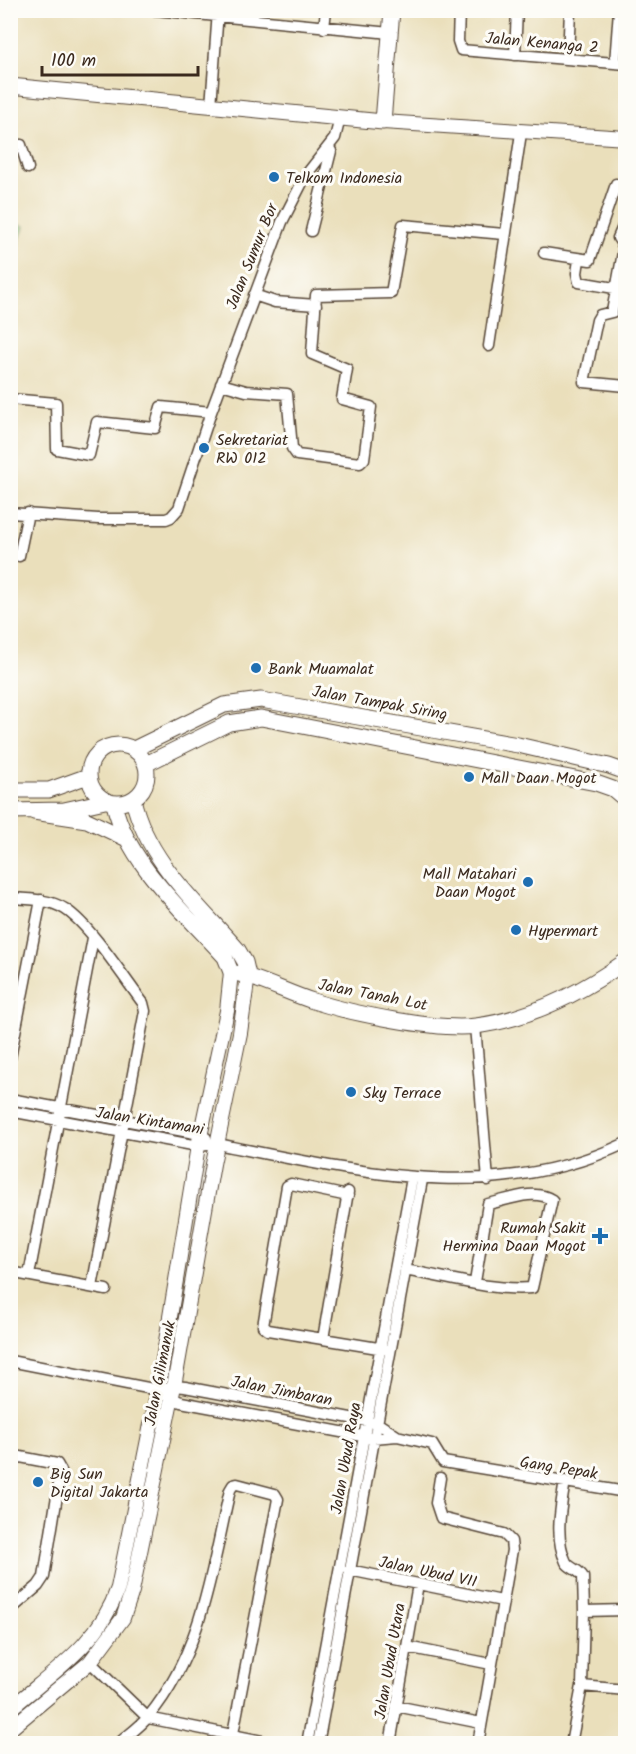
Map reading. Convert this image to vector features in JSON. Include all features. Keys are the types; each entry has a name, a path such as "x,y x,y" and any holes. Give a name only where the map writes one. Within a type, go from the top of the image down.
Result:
{"main road":[{"path":"12,86 212,105 338,128 384,122 392,10"},
{"name":"Jalan Tampak Siring","path":"134,749 224,705 261,699 518,745 626,772"},
{"path":"146,764 229,723 261,718 596,783 613,789 626,800"},
{"path":"34,812 64,810 109,802 133,800 147,782 146,764 134,749 118,744 103,748 92,760 88,776 96,795 109,802 125,838 138,859 225,957 231,972"},
{"path":"10,790 49,790 88,776"},
{"path":"133,800 138,822 151,849 238,950 245,962 248,975"},
{"path":"10,811 87,820 125,838"},
{"name":"Jalan Tanah Lot","path":"231,972 248,975 314,1002 388,1019 475,1026 534,1011 579,992 626,961"}],"street":[{"path":"155,10 218,14 324,28 390,33"},
{"path":"324,28 326,10"},
{"name":"Jalan Kenanga 2","path":"459,10 458,47 465,51 620,64"},
{"path":"515,54 517,10"},
{"path":"568,58 570,10"},
{"path":"620,10 620,64"},
{"path":"212,105 218,14"},
{"path":"11,105 12,86"},
{"path":"384,122 520,136 626,138"},
{"name":"Jalan Sumur Bor","path":"28,513 98,519 171,517 179,508 221,384 282,222 306,175 328,147 338,128"},
{"path":"489,346 497,305 504,234 520,136"},
{"path":"10,144 21,145 28,168"},
{"path":"311,231 331,151 328,147"},
{"path":"544,253 590,260 616,184 626,186"},
{"path":"626,220 618,238 624,247 621,289 612,312 600,315 597,320 584,381 626,386"},
{"path":"221,384 246,391 287,394 292,448 297,455 360,463 364,459 371,407 342,399 346,369 312,354 316,295 391,293 403,225 504,234"},
{"path":"579,260 577,273 579,282 621,289"},
{"path":"254,296 275,302 316,305"},
{"path":"10,399 56,403 57,449 89,455 97,422 155,428 161,407 211,412"},
{"path":"10,513 28,513 19,556"},
{"path":"10,898 41,900 67,910 93,938 143,1003 145,1011 92,1287"},
{"path":"10,1058 41,900"},
{"path":"29,1275 93,938"},
{"name":"Jalan Gilimanuk","path":"10,1708 85,1645 110,1612 118,1588 158,1390 199,1140 226,1011 231,972"},
{"name":"Jalan Gilimanuk","path":"10,1729 90,1662 123,1618 132,1591 181,1387 217,1144 240,1033 248,975"},
{"path":"475,1026 488,1180"},
{"name":"Jalan Kintamani","path":"10,1099 125,1120 217,1144 417,1179 488,1180 573,1163 626,1143"},
{"name":"Jalan Kintamani","path":"10,1111 123,1132 199,1140"},
{"name":"Jalan Ubud Raya","path":"385,1349 405,1270 417,1179"},
{"name":"Jalan Ubud Raya","path":"307,1743 366,1453 417,1179"},
{"path":"323,1339 348,1194 291,1184 287,1186 263,1326 268,1330 323,1339 385,1349"},
{"path":"405,1270 474,1282 518,1289 532,1288 552,1200 544,1195 534,1194 488,1204 474,1282"},
{"path":"10,1272 106,1290"},
{"name":"Jalan Jimbaran","path":"10,1361 158,1390 181,1387 372,1422 397,1436"},
{"name":"Jalan Jimbaran","path":"158,1390 178,1402 369,1437 397,1436 432,1444 443,1462 487,1471"},
{"name":"Jalan Ubud Raya","path":"318,1743 349,1570 366,1453"},
{"path":"10,1455 57,1464 61,1471 44,1577 38,1586 10,1610"},
{"name":"Gang Pepak","path":"487,1471 626,1492"},
{"path":"440,1478 436,1503 441,1518 504,1534 511,1541 512,1550 478,1743"},
{"path":"565,1481 559,1518 560,1535 566,1563 583,1577 584,1611 582,1686 571,1743"},
{"path":"118,1743 148,1718 176,1677 197,1631 232,1485 275,1494 278,1498 232,1739"},
{"name":"Jalan Ubud VII","path":"349,1570 502,1601"},
{"name":"Jalan Ubud Utara","path":"390,1743 418,1584"},
{"path":"584,1611 626,1610"},
{"path":"407,1647 491,1664"},
{"path":"90,1662 148,1718 232,1739 277,1743"},
{"path":"582,1686 626,1690"},
{"path":"396,1706 481,1723"}],"green space":[{"path":"10,222 24,226 11,265"}],"place":[{"name":"Telkom Indonesia","path":"274,177"},
{"name":"Sekretariat RW 012","path":"204,448"},
{"name":"Bank Muamalat","path":"256,668"},
{"name":"Mall Daan Mogot","path":"469,777"},
{"name":"Mall Matahari Daan Mogot","path":"528,882"},
{"name":"Hypermart","path":"516,930"},
{"name":"Sky Terrace","path":"351,1092"},
{"name":"Rumah Sakit Hermina Daan Mogot","path":"600,1236"},
{"name":"Big Sun Digital Jakarta","path":"38,1482"}]}
